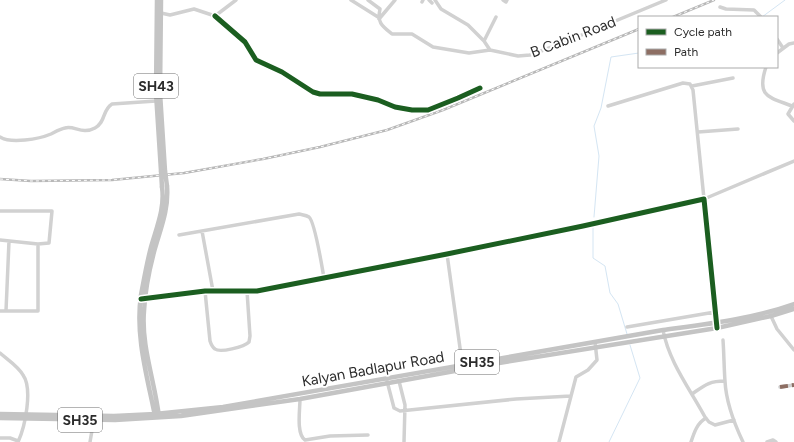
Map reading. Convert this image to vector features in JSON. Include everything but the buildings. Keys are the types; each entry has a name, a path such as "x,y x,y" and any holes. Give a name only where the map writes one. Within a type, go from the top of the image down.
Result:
{"main road":[{"name":"SH43","path":"157,0 159,13 163,171 164,187 167,199 166,212 143,299 145,337 157,416"},
{"name":"SH43","path":"161,0 159,13 156,101 163,171"},
{"name":"Kalyan Badlapur Road","path":"771,314 794,304"},
{"name":"Kalyan Badlapur Road","path":"0,418 94,418 124,420 280,400 632,338 716,325 794,309"},
{"name":"Kalyan Badlapur Road","path":"280,400 300,399 387,381 399,381 427,374"},
{"name":"Kalyan Badlapur Road","path":"0,414 25,417"}],"street":[{"path":"215,16 236,0"},
{"path":"351,0 379,18"},
{"path":"368,0 380,9 379,18 381,25 392,34 412,34 433,47 469,53 490,50 484,41 468,25 441,9 432,1"},
{"path":"379,18 395,0"},
{"path":"503,0 506,2 507,0"},
{"name":"B Cabin Road","path":"490,50 518,56 530,55 666,0"},
{"path":"720,6 726,9 754,10 760,16"},
{"path":"159,13 170,15 194,9 215,16 245,42 256,60 282,72 313,92 320,94 352,94 378,100 395,107 412,110 428,110 480,88"},
{"path":"484,41 496,17"},
{"path":"778,40 783,48"},
{"path":"778,52 789,44 794,43"},
{"path":"766,68 762,87 764,91 773,100 793,105 788,114 794,121"},
{"path":"608,106 683,83 692,86 733,78"},
{"path":"692,86 698,132 716,325"},
{"path":"0,137 10,140 33,138 45,136 68,127 84,131 90,130 100,125 104,120 106,110 112,104 156,101"},
{"path":"698,132 738,129"},
{"path":"143,299 205,291 258,291 583,226 704,199 794,160"},
{"path":"0,211 52,211 49,243 38,244 0,240"},
{"path":"179,235 300,214 304,215 309,217 314,229 324,278"},
{"path":"202,231 213,291"},
{"path":"6,311 9,241"},
{"path":"0,311 38,311 38,244"},
{"path":"447,254 461,355"},
{"path":"205,291 210,341 213,348 218,351 242,346 249,342 250,336 247,291"},
{"path":"627,327 715,312"},
{"path":"771,314 777,329 794,350"},
{"path":"663,333 670,354 709,422 715,425 734,420"},
{"path":"723,340 725,381 734,420 743,442"},
{"path":"559,442 576,376 588,370 597,360 595,345"},
{"path":"0,353 24,376 28,389 25,417 18,441 10,438 0,438"},
{"path":"387,381 394,408 404,411 571,396"},
{"path":"399,381 403,398 404,442"},
{"path":"692,394 708,383 714,381 725,381"},
{"path":"780,387 794,385"},
{"path":"300,399 299,420 301,435 304,440 330,436 368,435"},
{"path":"90,442 94,418"},
{"path":"691,442 697,427 706,418"},
{"path":"338,436 339,442"},
{"path":"767,442 773,440 776,442"}],"waterway":[{"path":"763,16 785,0"},
{"path":"594,217 599,156 594,126 601,108 611,57 638,53"},
{"path":"593,228 593,258 605,266 610,293 618,304 627,334"},
{"path":"609,442 640,378 630,345"}],"railway":[{"path":"675,16 714,0"},
{"path":"0,179 31,181 112,180 184,173 320,147 387,130 443,110 638,29"}],"marked path":[{"path":"780,387 794,385"}],"cycle path":[{"path":"215,16 245,42 256,60 282,72 313,92 320,94 352,94 378,100 395,107 412,110 428,110 480,88"},
{"path":"141,299 205,291 257,291 447,254 704,199 717,328"}]}
